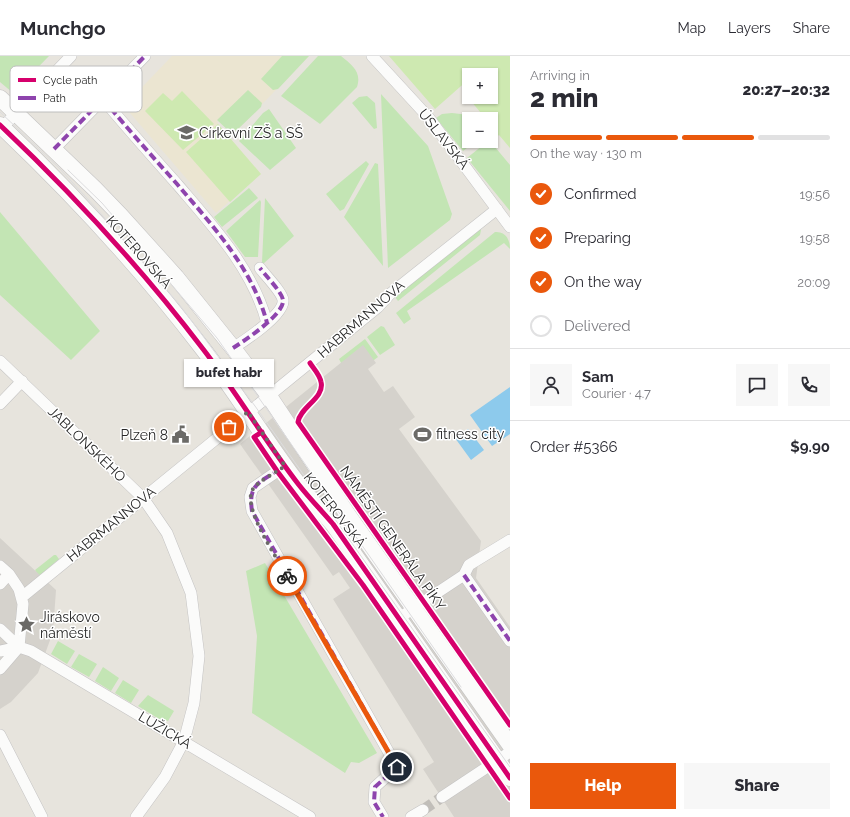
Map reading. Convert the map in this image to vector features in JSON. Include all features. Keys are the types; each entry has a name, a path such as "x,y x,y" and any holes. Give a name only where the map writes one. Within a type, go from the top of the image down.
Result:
{"street":[{"path":"61,66 71,56"},
{"path":"135,66 145,56"},
{"name":"ÚSLAVSKÁ","path":"372,56 429,118 510,227"},
{"name":"KOTEROVSKÁ","path":"0,98 10,107"},
{"path":"54,149 91,112"},
{"path":"113,112 219,233 248,277 263,306 267,323"},
{"path":"1,128 16,113"},
{"name":"KOTEROVSKÁ","path":"16,113 121,216 176,277 234,348 269,396 510,745"},
{"name":"KOTEROVSKÁ","path":"1,128 52,175 146,276 204,350 299,485 333,524 399,618 504,756 510,778"},
{"name":"HABRMANNOVA","path":"22,597 378,307 390,294 497,210"},
{"path":"234,348 267,323 280,311 284,301 260,268"},
{"name":"JABLONSKÉHO","path":"0,361 143,498 167,533 191,593 199,656 194,703 184,742 165,777 136,817"},
{"path":"0,404 22,381"},
{"path":"285,466 253,488 250,497 252,511 397,767 375,787 374,802 383,817"},
{"name":"NÁMĚSTÍ GENERÁLA PÍKY","path":"399,618 464,575 469,565 510,540"},
{"path":"0,566 9,574 19,589 22,597 19,647 0,669"},
{"path":"0,584 9,574"},
{"path":"464,575 510,641"},
{"path":"0,629 19,647"},
{"path":"0,651 19,647"},
{"name":"LUŽICKÁ","path":"19,647 31,651 310,817"},
{"path":"0,735 42,817"},
{"path":"442,797 504,756"},
{"path":"411,817 423,810"}],"shaded area":[{"name":"Církevní ZŠ a SŠ","path":"172,56 309,56 241,126 217,120 218,124 261,174 216,213 129,112 142,112 142,87"},
{"path":"363,345 376,363 368,369 384,392 393,386 415,417 399,429 481,541 476,578 510,627 510,817 454,817 423,769 434,762 333,599 350,588 339,572 333,576 240,444"},
{"name":"Jiráskovo náměstí","path":"0,538 56,590 53,632 38,673 11,702 0,709"}],"green space":[{"path":"0,56 49,56 39,66 10,66 10,90 0,82"},
{"path":"282,56 309,56 278,89 273,90 261,79"},
{"path":"318,56 341,56 355,69 358,77 357,87 320,124 281,96"},
{"path":"389,56 510,56 510,148 499,135 498,136 498,112 480,112 473,104 498,104 498,68 462,68 462,85 435,109"},
{"path":"248,90 262,103 261,107 236,131 234,129 231,133 217,120"},
{"path":"182,91 214,124 183,150 145,111 163,93 172,101"},
{"path":"381,94 428,146 452,214 450,220 388,268"},
{"path":"367,96 375,103 377,128 374,129 352,103 359,97"},
{"path":"269,109 296,148 270,170 239,141 263,113"},
{"path":"442,114 462,114 462,148 467,148 463,151 436,118"},
{"path":"218,124 261,174 230,202 186,152"},
{"path":"479,148 496,148 510,165 510,211 467,158"},
{"path":"366,161 369,164 344,209 340,211 326,194"},
{"path":"375,163 378,164 383,266 344,217"},
{"path":"249,188 258,198 222,227 214,217"},
{"path":"265,198 294,236 263,264 262,262"},
{"path":"260,200 258,257 245,257 226,231"},
{"path":"0,212 100,331 71,360 0,295"},
{"path":"479,228 481,230 480,235 398,301 395,297"},
{"path":"495,232 502,233 507,237 510,249 504,243 407,311 411,319 404,324 396,313"},
{"path":"381,326 384,327 395,345 380,355 367,337"},
{"path":"365,339 378,357 354,375 348,376 339,359"},
{"path":"56,555 59,559 39,576 35,570"},
{"path":"265,563 377,753 359,763 351,762 345,773 252,713 257,636 246,571"},
{"path":"58,641 75,651 67,664 51,654"},
{"path":"79,654 97,664 89,677 71,667"},
{"path":"103,667 119,678 111,691 95,681"},
{"path":"123,680 139,690 131,703 115,693"},
{"path":"148,695 174,711 168,721 159,719 138,706"}],"water":[{"path":"510,387 510,434 492,446 470,415"},
{"path":"468,429 484,450 471,460 455,438"}],"tunnel":[{"path":"423,810 442,797"}],"tram line":[{"path":"0,112 59,168 96,208 179,304 255,406 510,767"},
{"path":"68,170 102,203 217,338 461,687"}],"marked path":[{"path":"135,66 145,56"},
{"path":"54,149 90,112"},
{"path":"114,112 204,215 230,249 252,284 261,303 267,323"},
{"path":"233,348 263,327 282,306 283,300 280,293 260,268"},
{"path":"280,469 257,485 252,495 252,511 397,767 375,787 374,802 383,817"},
{"path":"464,575 510,641"}],"cycle path":[{"path":"0,125 81,206 131,261 180,319 303,490 333,524 510,778"},
{"path":"310,363 317,372 321,382 321,388 316,398 303,412 298,422 510,725"},
{"path":"262,432 254,437 277,471 363,585 510,798"}],"way so far":[{"path":"229,427 248,412 285,466 253,488 250,497 252,511 287,576"}],"place":[{"name":"Církevní ZŠ a SŠ","path":"186,133"},
{"name":"bufet habr","path":"229,427"},
{"name":"fitness city","path":"423,434"},
{"name":"Plzeň 8","path":"181,435"},
{"name":"Jiráskovo náměstí","path":"27,625"}],"route":[{"path":"287,576 397,767"}]}
